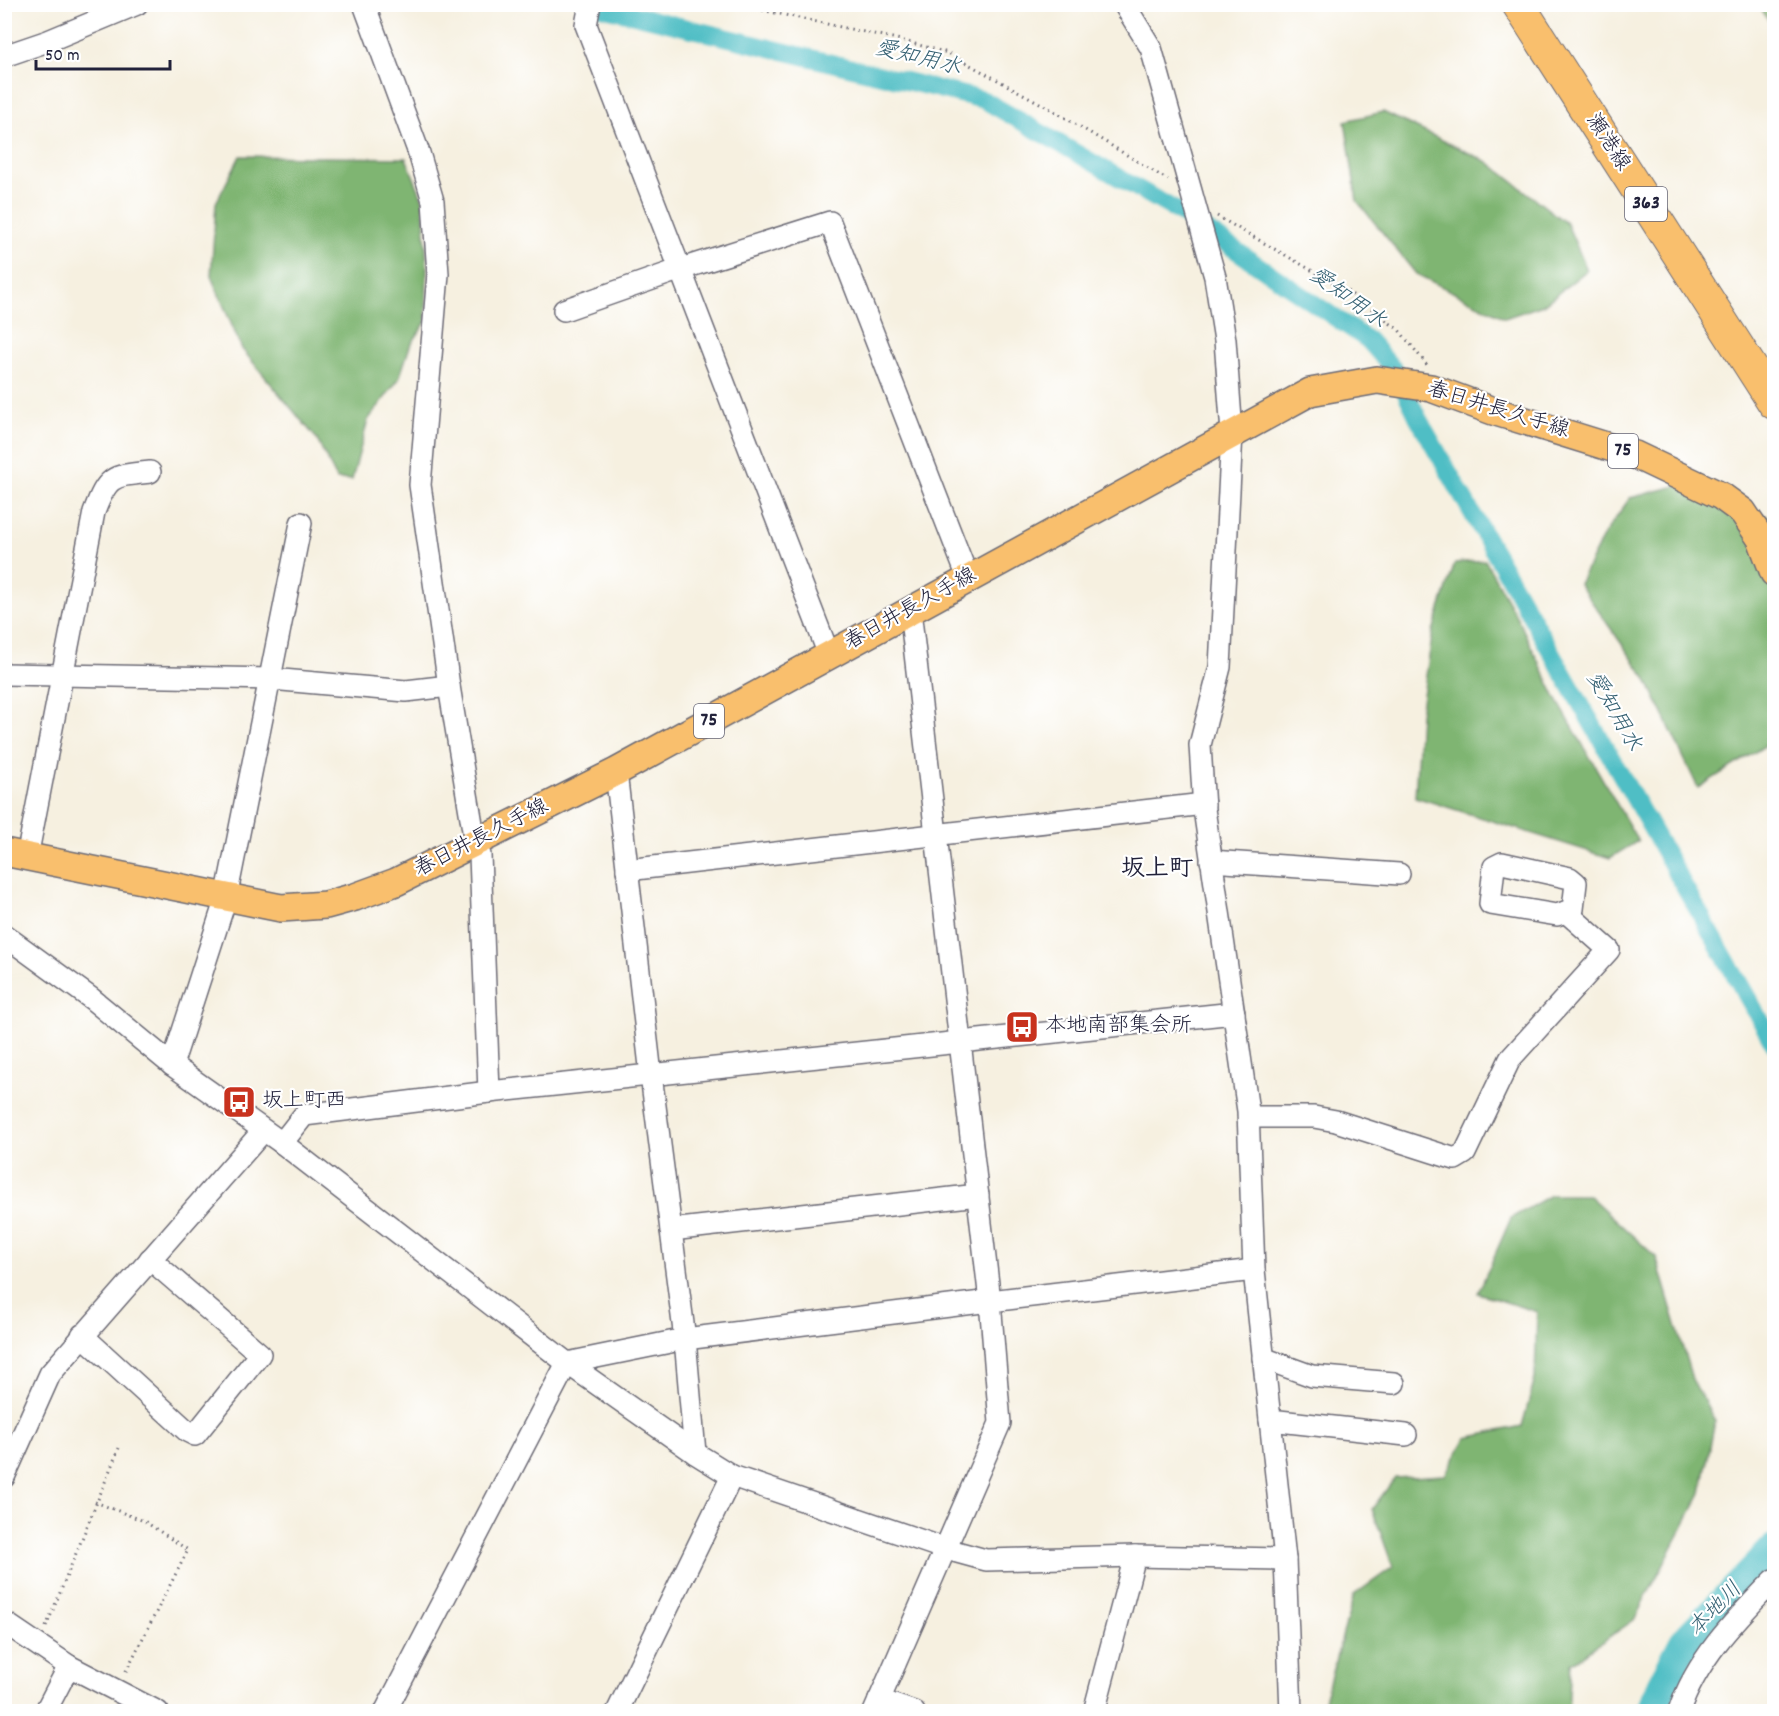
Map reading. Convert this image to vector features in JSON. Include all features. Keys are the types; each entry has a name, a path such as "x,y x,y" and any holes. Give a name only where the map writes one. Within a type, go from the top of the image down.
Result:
{"highway":[{"name":"瀬港線","path":"1518,4 1774,403"}],"main road":[{"name":"春日井長久手線","path":"16,855 281,908 326,905 355,897 396,882 616,772 1310,392 1377,380 1439,391 1493,411 1635,455 1721,496 1743,512 1761,539 1774,573"}],"street":[{"path":"4,56 48,41 137,4"},
{"path":"364,4 416,143 433,201 438,274 420,485 449,686 475,842 480,855 489,1092"},
{"path":"1124,4 1151,48 1215,277 1225,340 1232,433 1220,667 1200,745 1211,861 1249,1117 1254,1270 1285,1559 1291,1712"},
{"path":"588,15 681,269 830,655"},
{"path":"564,310 588,304 681,269 830,222 968,578"},
{"path":"16,855 62,675 94,512 103,488 112,478 124,474 150,472"},
{"path":"172,1065 226,898 301,523"},
{"path":"909,610 990,1301 1000,1423 876,1706 914,1712"},
{"path":"4,674 271,679 406,692 449,686"},
{"path":"616,772 685,1340 695,1453"},
{"path":"627,870 1204,804"},
{"path":"1211,861 1399,874"},
{"path":"1249,1117 1314,1117 1336,1121 1455,1159 1465,1153 1510,1059 1609,950 1566,912"},
{"path":"4,934 92,999 172,1065 282,1143 567,1363 695,1453 732,1476 946,1549 986,1560 1135,1556 1285,1559"},
{"path":"282,1143 304,1115 489,1092 1234,1013"},
{"path":"4,1477 10,1443 50,1374 263,1131"},
{"path":"671,1230 978,1195"},
{"path":"82,1335 186,1431 195,1435 260,1354 150,1259"},
{"path":"567,1363 685,1340 1254,1270"},
{"path":"1263,1358 1312,1376 1394,1383"},
{"path":"385,1712 567,1363"},
{"path":"1270,1420 1406,1435"},
{"path":"617,1712 732,1476"},
{"path":"1094,1712 1135,1556"},
{"path":"1679,1712 1704,1659 1774,1580"},
{"path":"4,1622 69,1666 158,1712"},
{"path":"45,1712 69,1666"}],"path":[{"path":"733,4 897,39 948,53 1049,108 1162,175 1195,207 1346,290 1364,303 1399,330 1439,391"},
{"path":"39,1646 95,1502 119,1448"},
{"path":"95,1502 144,1521 188,1550 116,1690"}],"green space":[{"path":"1759,5 1774,5 1774,29"},
{"path":"1383,112 1488,162 1567,224 1587,270 1543,305 1505,318 1416,274 1357,201 1345,121"},
{"path":"240,156 406,158 423,200 427,264 426,322 410,346 399,379 368,420 352,480 337,479 316,438 242,349 211,276 216,203"},
{"path":"1680,485 1774,518 1774,740 1698,788 1646,678 1579,584 1605,533 1630,498"},
{"path":"1485,560 1520,623 1556,698 1638,841 1610,858 1415,797 1420,714 1433,631 1455,563"},
{"path":"1551,1195 1588,1195 1656,1257 1692,1379 1715,1421 1701,1493 1634,1620 1571,1663 1568,1711 1324,1711 1324,1700 1354,1595 1393,1567 1372,1509 1395,1478 1445,1475 1466,1438 1522,1426 1535,1379 1537,1312 1478,1293 1511,1218"}],"waterway":[{"name":"愛知用水","path":"589,4 984,100 1184,215 1368,340 1396,372 1418,418 1774,1044"},
{"name":"本地川","path":"1653,1712 1662,1686 1685,1642 1774,1550"}],"place":[{"name":"本地南部集会所","path":"1022,1027"},
{"name":"坂上町西","path":"239,1102"}],"district":[{"name":"坂上町","path":"1157,870"}]}
